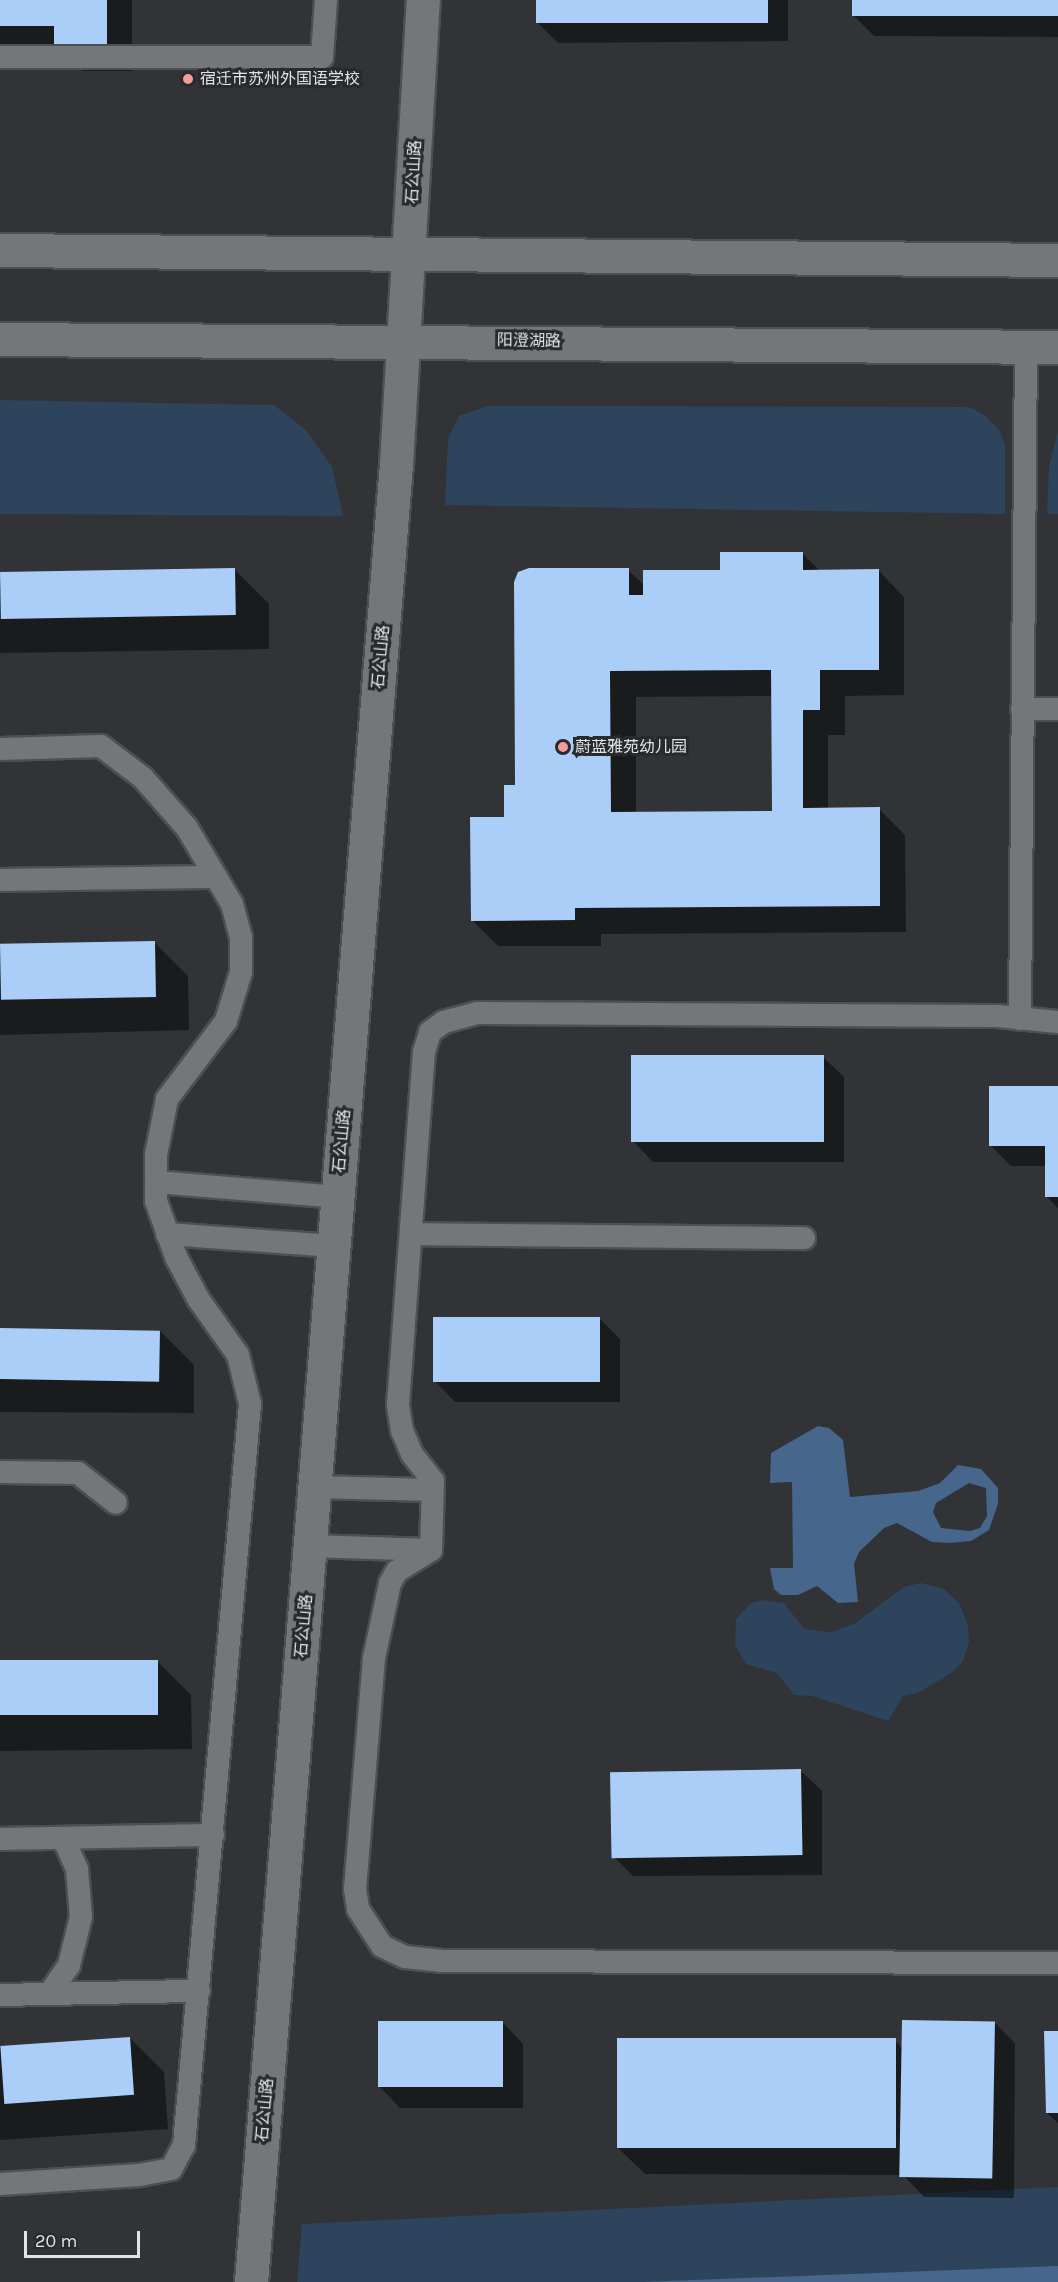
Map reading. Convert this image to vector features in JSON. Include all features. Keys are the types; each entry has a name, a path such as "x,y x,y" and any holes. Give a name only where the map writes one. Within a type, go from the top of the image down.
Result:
{"street":[{"name":"石公山路","path":"251,2282 404,339 423,0"},
{"path":"0,250 1058,260"},
{"name":"阳澄湖路","path":"0,339 404,339 1042,346"}],"lane":[{"path":"0,57 322,57 326,0"},
{"path":"1020,1019 1022,709 1042,346"},
{"path":"1022,709 1058,709"},
{"path":"0,749 101,746 143,778 187,828 232,904 241,937 241,972 226,1021 167,1099 156,1155 156,1201 167,1233 199,1300 238,1355 250,1404 184,2145 171,2169 139,2175 0,2184"},
{"path":"0,880 216,877"},
{"path":"431,1550 433,1481 412,1454 402,1431 398,1405 424,1052 429,1032 460,1017 512,1013 997,1016 1058,1022"},
{"path":"156,1182 338,1197"},
{"path":"167,1233 334,1246"},
{"path":"411,1233 804,1238"},
{"path":"0,1472 78,1473 116,1503"},
{"path":"315,1487 432,1490"},
{"path":"310,1546 431,1550"},
{"path":"431,1550 397,1571 390,1583 374,1658 355,1889 358,1909 382,1946 405,1956 441,1961 1058,1964"},
{"path":"0,1839 213,1834"},
{"path":"49,1994 73,1957 81,1917 77,1869 63,1838"},
{"path":"0,1995 199,1991"}],"shaded area":[{"path":"0,400 274,405 306,430 332,467 343,516 0,514"},
{"path":"487,406 969,407 986,416 999,430 1005,444 1005,514 445,505 448,439 459,416"},
{"path":"1058,431 1058,514 1047,514 1049,467"},
{"path":"818,1426 829,1428 843,1440 850,1497 918,1491 940,1483 958,1465 981,1469 998,1488 998,1504 989,1530 971,1541 932,1542 897,1523 884,1528 859,1552 854,1564 858,1602 838,1603 817,1586 798,1595 781,1595 774,1589 770,1568 793,1568 792,1482 770,1483 771,1453","holes":["969,1483 986,1488 987,1516 980,1528 970,1531 941,1528 933,1512 936,1503"]},
{"path":"921,1583 944,1589 959,1603 968,1625 969,1642 963,1661 951,1673 918,1693 903,1696 888,1721 812,1696 794,1695 777,1673 746,1664 735,1645 736,1619 750,1604 761,1600 784,1603 804,1629 831,1632 854,1624 904,1587"},
{"path":"1058,2187 1058,2277 962,2282 297,2282 302,2224"},
{"path":"1058,2266 1058,2282 643,2282"}],"building":[{"path":"0,0 107,0 107,46 54,46 54,26 0,26"},
{"path":"536,0 768,0 768,23 536,23"},
{"path":"852,0 1058,0 1058,16 852,16"},
{"name":"蔚蓝雅苑幼儿园","path":"720,552 803,552 803,570 879,569 879,670 820,670 820,710 803,710 803,808 880,807 880,906 575,908 575,920 471,921 470,817 504,817 504,785 515,785 514,582 518,572 529,568 629,568 629,595 643,595 643,570 720,570","holes":["771,670 772,811 611,812 610,671"]},
{"path":"235,568 236,615 1,619 0,572"},
{"path":"155,941 156,997 1,1000 0,944"},
{"path":"631,1055 824,1055 824,1142 631,1142"},
{"path":"989,1086 1058,1086 1058,1197 1045,1197 1045,1146 989,1146"},
{"path":"433,1317 600,1317 600,1382 433,1382"},
{"path":"0,1328 160,1331 159,1382 0,1379"},
{"path":"0,1660 158,1660 158,1715 0,1715"},
{"path":"801,1769 803,1855 612,1858 610,1772"},
{"path":"902,2020 995,2022 992,2179 899,2177"},
{"path":"378,2021 503,2021 503,2087 378,2087"},
{"path":"1044,2031 1058,2031 1058,2113 1046,2113"},
{"path":"130,2037 134,2095 4,2104 0,2046"},
{"path":"617,2038 896,2038 896,2148 617,2148"}],"place":[{"name":"宿迁市苏州外国语学校","path":"188,79"},
{"name":"蔚蓝雅苑幼儿园","path":"563,747"}]}
